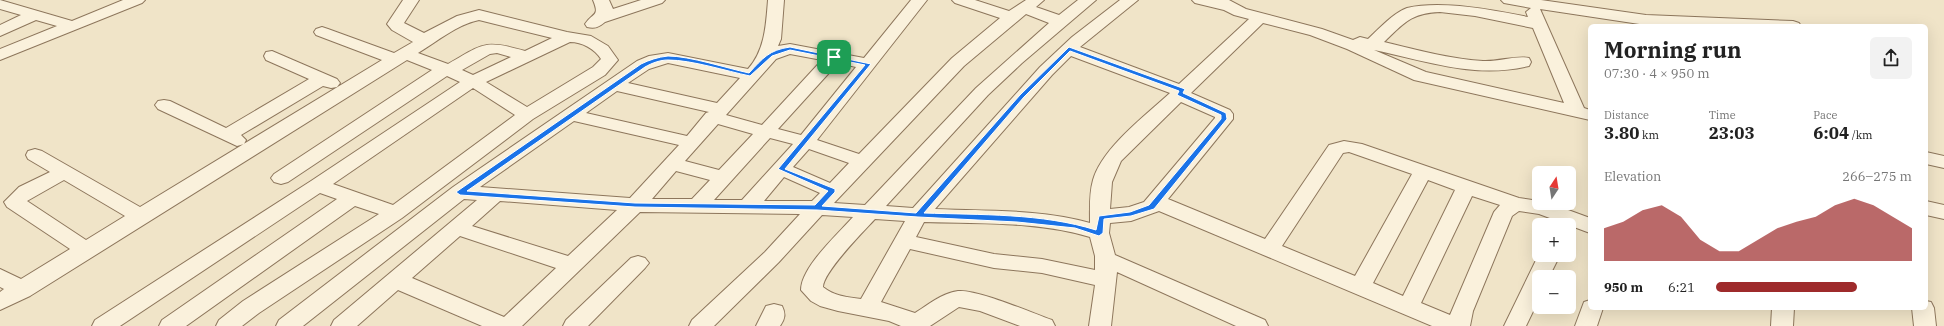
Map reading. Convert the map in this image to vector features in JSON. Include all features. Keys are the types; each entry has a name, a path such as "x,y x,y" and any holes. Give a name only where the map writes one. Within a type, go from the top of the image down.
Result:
{"street":[{"path":"0,54 137,0"},
{"path":"411,0 406,10 395,24 399,28 419,36 424,40"},
{"path":"600,19 605,10 601,0"},
{"path":"103,326 473,81 525,56 572,37 600,19 657,0"},
{"path":"755,69 773,39 776,0"},
{"path":"747,207 805,142 919,0"},
{"path":"960,0 1024,8 1060,21"},
{"path":"1044,326 974,302 958,299 950,302 918,325 892,313 832,302 817,296 812,290 812,283 824,263 955,119 1060,21 1088,0"},
{"path":"867,308 918,215 1022,96 1069,49 1130,0"},
{"path":"1200,0 1222,3 1240,12 1333,38 1372,44 1457,63 1498,67 1512,66 1523,62"},
{"path":"1509,0 1534,12 1620,24"},
{"path":"0,4 73,26"},
{"path":"700,326 772,257 833,191 958,62 1024,8"},
{"path":"1372,44 1406,15 1425,8 1462,11 1534,12 1646,20 1742,24"},
{"path":"1534,12 1584,113"},
{"path":"0,31 36,14"},
{"path":"0,302 22,290 140,216 402,57 424,40 463,19 479,15 572,37 586,38 608,56 610,60 599,71 527,116 394,213 251,307 227,326"},
{"path":"1100,326 1106,269 1100,225 1101,182 1108,166 1116,154 1260,17"},
{"path":"322,32 447,70 473,81 527,116"},
{"path":"1333,38 1420,76 1463,87 1518,97 1584,113"},
{"path":"281,178 447,70 486,49 498,48 525,56"},
{"path":"508,326 635,205 755,69 770,55 780,50 790,49 868,64"},
{"path":"460,192 635,205 817,208 918,215 1017,219 1076,226 1100,225 1143,211 1156,202 1224,119 1224,114 1181,92 1069,49"},
{"path":"272,56 347,90"},
{"path":"697,206 834,57"},
{"path":"287,326 460,192 643,65 655,60 668,58 755,69"},
{"path":"227,135 322,79"},
{"path":"614,85 716,113 861,162"},
{"path":"164,105 253,147"},
{"path":"570,115 690,142"},
{"path":"1269,249 1336,149 1348,146 1516,204 1542,208 1560,218"},
{"path":"36,154 140,216"},
{"path":"1928,158 1944,162"},
{"path":"671,164 724,177"},
{"path":"781,169 833,191"},
{"path":"1360,287 1423,171"},
{"path":"64,172 26,192 14,202 86,250"},
{"path":"318,185 394,213"},
{"path":"1408,307 1466,187"},
{"path":"342,326 496,194"},
{"path":"170,326 354,197"},
{"path":"1156,202 1454,326"},
{"path":"1459,326 1462,310 1504,212 1516,204"},
{"path":"1928,208 1944,212"},
{"path":"1576,223 1588,226"},
{"path":"458,228 572,265"},
{"path":"904,241 994,260 1042,266 1106,269 1257,326"},
{"path":"1515,326 1546,262"},
{"path":"574,326 638,263"},
{"path":"0,278 22,290"},
{"path":"396,280 504,326"},
{"path":"1586,326 1591,310"},
{"path":"1782,326 1783,310"},
{"path":"1923,310 1925,326"}],"route":[{"path":"834,57 803,50 780,50 770,55 760,63 750,75 681,60 668,58 655,60 643,65 460,192 635,205 793,209 817,208 918,215 1017,219 1076,226 1099,233 1101,217 1131,214 1151,207 1224,119 1224,114 1217,110 1179,94 1182,91 1069,49 1022,96 918,215 870,212 817,208 833,191 781,169 805,142 868,64 834,57"}]}
